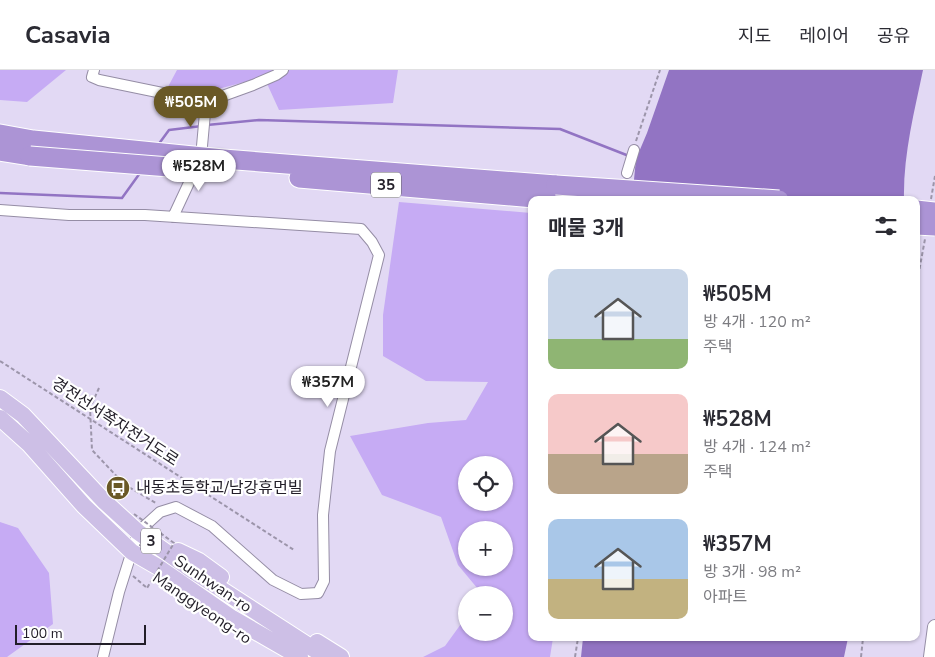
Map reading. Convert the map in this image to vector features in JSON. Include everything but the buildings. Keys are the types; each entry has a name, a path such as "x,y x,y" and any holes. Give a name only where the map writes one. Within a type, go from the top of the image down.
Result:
{"highway":[{"name":"35","path":"0,134 32,148 555,195 600,196"},
{"name":"35","path":"0,151 32,148 201,157 222,165"},
{"path":"920,210 935,212"},
{"path":"920,225 935,226"}],"main road":[{"name":"Sunhwan-ro","path":"0,398 23,415 104,501 138,532 190,569 326,657"},
{"name":"Sunhwan-ro","path":"0,418 29,444 84,506 132,552 158,567 232,618 300,657"},
{"path":"138,532 199,561 266,610 341,657"},
{"name":"Manggyeong-ro","path":"132,552 151,575 221,624 278,657"}],"street":[{"path":"94,70 92,77 99,80 206,102 253,86 283,70"},
{"path":"173,217 201,157 206,102"},
{"path":"627,173 634,150"},
{"path":"0,210 69,214 145,215 361,230 372,242 379,255 330,451 323,515 324,581 318,593 301,594 273,580 212,526 176,507 160,512 138,532 118,592 103,657"},
{"path":"931,657 935,628"}],"path":[{"path":"634,150 635,142 660,70"},
{"name":"경전선서쪽자전거도로","path":"0,361 294,550"},
{"path":"99,388 90,408 92,450 125,485 167,510"},
{"path":"120,501 125,485"},
{"path":"130,574 147,588 174,543 134,514"},
{"path":"575,657 578,641"},
{"path":"860,657 863,641"}],"shaded area":[{"path":"0,70 66,70 27,102 0,100"},
{"path":"177,70 398,70 393,103 279,110 264,77 188,97 162,98"},
{"path":"669,70 923,70 907,151 904,196 632,196 636,159"},
{"path":"399,202 528,213 528,641 553,641 550,657 423,657 445,646 458,628 458,641 513,641 513,586 476,586 467,576 513,576 513,521 458,521 458,565 441,517 382,495 350,436 428,423 466,420 488,382 426,381 383,356 383,315"},
{"path":"0,522 18,528 49,573 53,624 7,657 0,657"},
{"path":"583,641 847,641 844,657 581,657"}],"waterway":[{"path":"207,125 259,120 560,129 629,156"},
{"path":"158,145 169,130 202,126"},
{"path":"0,193 122,198 140,173"}],"place":[{"name":"내동초등학교/남강휴먼빌","path":"118,488"}]}
